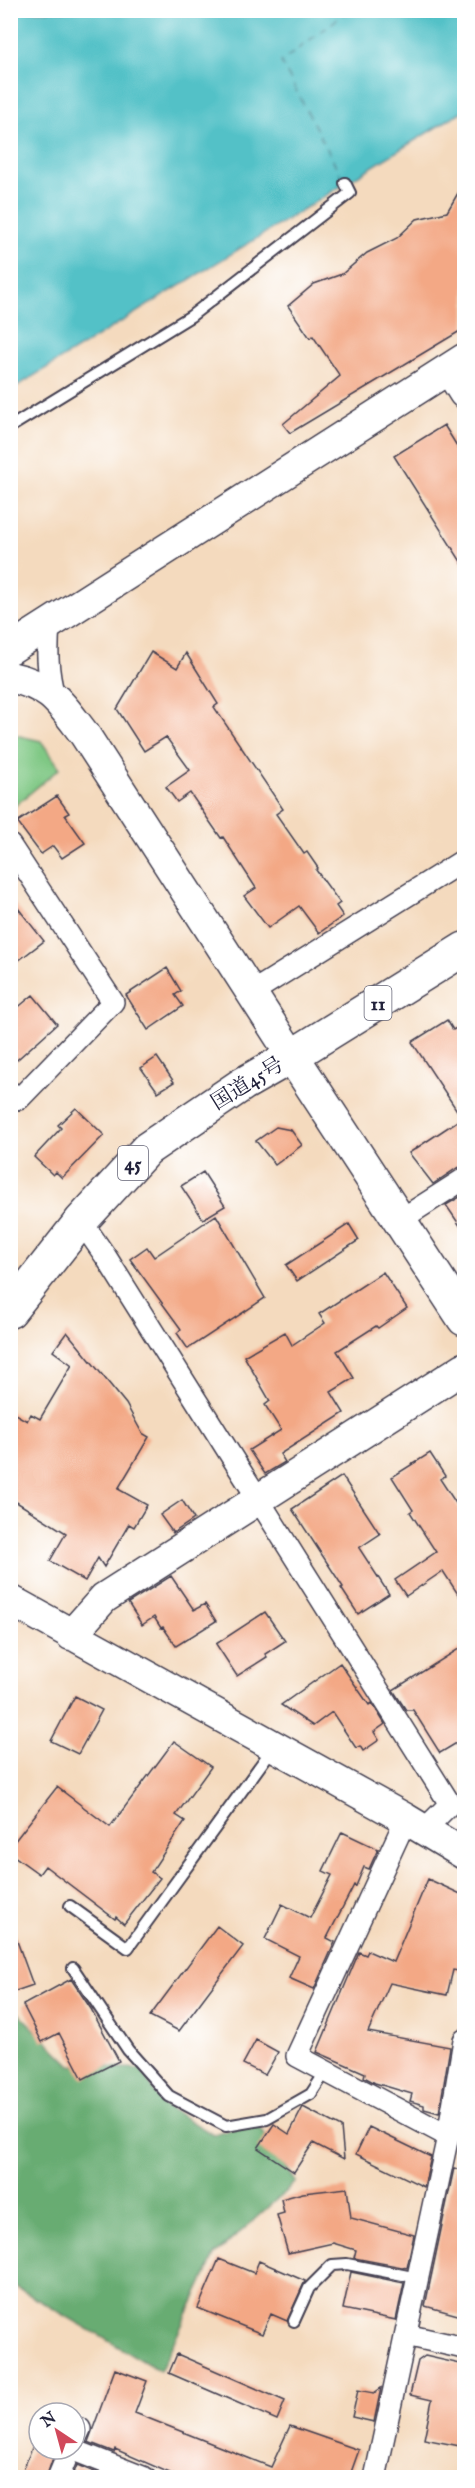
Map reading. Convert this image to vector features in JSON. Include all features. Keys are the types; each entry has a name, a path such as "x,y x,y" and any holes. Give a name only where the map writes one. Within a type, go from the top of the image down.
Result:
{"main road":[{"name":"11","path":"292,1056 465,950"},
{"name":"国道45号","path":"10,1311 81,1221 147,1149 243,1084 292,1056 465,1319"}],"street":[{"path":"10,649 459,374"},
{"path":"49,625 48,676 54,696"},
{"path":"10,677 32,682 54,696 85,735 292,1056"},
{"path":"10,845 113,1002 19,1099 10,1092"},
{"path":"251,993 465,860"},
{"path":"400,1220 465,1179"},
{"path":"81,1221 258,1500 458,1799 415,1824 297,2056 448,2136"},
{"path":"71,1635 104,1599 465,1368"},
{"path":"10,1600 415,1824 465,1854"},
{"path":"375,2478 448,2136 465,2040"},
{"path":"406,2336 465,2348"},
{"path":"87,2455 144,2478"},
{"path":"58,2478 66,2461"}],"lane":[{"path":"10,428 191,316 350,193 345,183"},
{"path":"70,1906 128,1948 274,1747"},
{"path":"73,1968 128,2050 169,2096 226,2126 267,2119 311,2094 326,2071"},
{"path":"294,2321 309,2288 332,2265 347,2264 418,2278"}],"green space":[{"path":"11,734 41,741 60,768 11,809"},
{"path":"10,2005 71,2065 141,2069 163,2105 214,2135 256,2122 296,2182 216,2254 160,2371 11,2284"}],"water":[{"path":"11,11 464,11 464,110 11,390"}],"building":[{"path":"465,181 465,328 290,433 283,424 340,376 313,336 310,338 288,306 314,284 342,274 367,253 397,238 417,219 447,212"},
{"path":"444,425 465,459 465,568 394,456"},
{"path":"151,652 177,668 186,653 218,704 214,707 283,809 276,814 304,854 307,852 318,868 316,870 340,903 336,906 343,916 319,933 299,906 268,928 244,896 256,888 223,837 221,838 190,793 177,802 166,787 190,770 166,737 144,751 117,709"},
{"path":"57,796 69,813 65,815 85,843 62,858 53,846 41,854 17,822"},
{"path":"10,898 44,941 10,967"},
{"path":"167,968 181,991 175,995 183,1006 148,1030 126,995"},
{"path":"33,995 57,1024 10,1066 10,1014"},
{"path":"447,1020 453,1030 465,1023 465,1166 457,1168 433,1184 409,1153 462,1118 412,1042"},
{"path":"157,1057 174,1082 158,1092 141,1068"},
{"path":"76,1108 104,1135 62,1178 56,1172 53,1175 34,1157 61,1128 58,1125"},
{"path":"276,1127 291,1130 302,1145 275,1165 256,1141"},
{"path":"203,1172 225,1206 203,1219 181,1186"},
{"path":"465,1194 465,1233 446,1205"},
{"path":"216,1215 265,1298 188,1349 177,1333 181,1329 130,1259 147,1247 154,1257"},
{"path":"349,1224 359,1240 297,1281 286,1265"},
{"path":"383,1272 407,1308 378,1328 376,1326 337,1351 354,1378 331,1392 344,1413 280,1454 285,1462 265,1474 249,1450 281,1430 265,1405 270,1401 244,1356 285,1332 292,1345 325,1323 319,1314"},
{"path":"67,1332 126,1404 142,1433 149,1437 118,1489 147,1505 134,1527 129,1524 104,1567 98,1558 85,1581 50,1561 66,1533 10,1498 10,1411 27,1421 31,1414 40,1419 72,1365 53,1351"},
{"path":"430,1453 445,1476 440,1479 465,1517 465,1605 443,1571 406,1596 395,1580 436,1552 410,1512 413,1510 392,1477"},
{"path":"342,1476 380,1534 359,1548 389,1594 358,1614 292,1509"},
{"path":"182,1500 194,1519 173,1533 160,1515"},
{"path":"171,1576 194,1610 205,1604 216,1621 176,1646 154,1617 142,1625 128,1603"},
{"path":"265,1612 285,1641 265,1654 267,1657 237,1676 216,1644"},
{"path":"465,1645 465,1738 440,1753 413,1710 406,1710 393,1690"},
{"path":"340,1663 369,1705 372,1703 385,1724 374,1732 379,1740 363,1751 360,1746 356,1748 332,1712 313,1726 281,1705"},
{"path":"75,1696 102,1710 78,1754 51,1741"},
{"path":"174,1741 211,1767 176,1815 185,1821 151,1872 160,1878 124,1924 45,1866 39,1874 10,1853 10,1847 57,1787 110,1827"},
{"path":"342,1832 378,1849 369,1869 364,1867 327,1938 335,1942 314,1989 289,1978 299,1956 265,1939 282,1904 310,1918 332,1875 323,1871"},
{"path":"428,1879 465,1896 465,1972 453,1970 447,1995 390,1983 368,2032 450,2047 439,2113 424,2109 424,2105 410,2101 412,2094 375,2083 364,2077 365,2073 317,2052 359,1952 366,1955 368,1951 393,1962"},
{"path":"217,1926 243,1946 179,2031 150,2016"},
{"path":"10,1930 13,1930 33,1985 10,1993"},
{"path":"71,1979 91,2009 119,2061 83,2079 59,2033 42,2042 23,2005"},
{"path":"256,2040 278,2052 265,2075 243,2064"},
{"path":"303,2107 341,2127 344,2159 313,2143 294,2172 258,2148 274,2124 289,2134"},
{"path":"369,2127 431,2157 424,2187 356,2154"},
{"path":"454,2168 465,2171 465,2317 425,2306"},
{"path":"347,2188 351,2218 414,2235 407,2268 354,2258 356,2250 333,2243 288,2253 277,2215 284,2213 281,2199 303,2193"},
{"path":"219,2259 254,2273 259,2261 305,2281 287,2321 271,2314 262,2334 198,2308"},
{"path":"351,2272 404,2283 396,2320 343,2309"},
{"path":"177,2354 285,2401 277,2420 169,2373"},
{"path":"425,2356 465,2365 465,2447 424,2439 432,2400 410,2395 418,2361"},
{"path":"115,2369 147,2381 135,2413 271,2467 290,2426 359,2450 349,2478 181,2478 115,2449 114,2452 88,2442"},
{"path":"381,2388 374,2422 352,2417 358,2390 374,2393"},
{"path":"27,2460 52,2461 46,2478 20,2478"},
{"path":"77,2465 109,2478 72,2478"}],"ferry route":[{"path":"343,179 281,62 349,10"}]}
